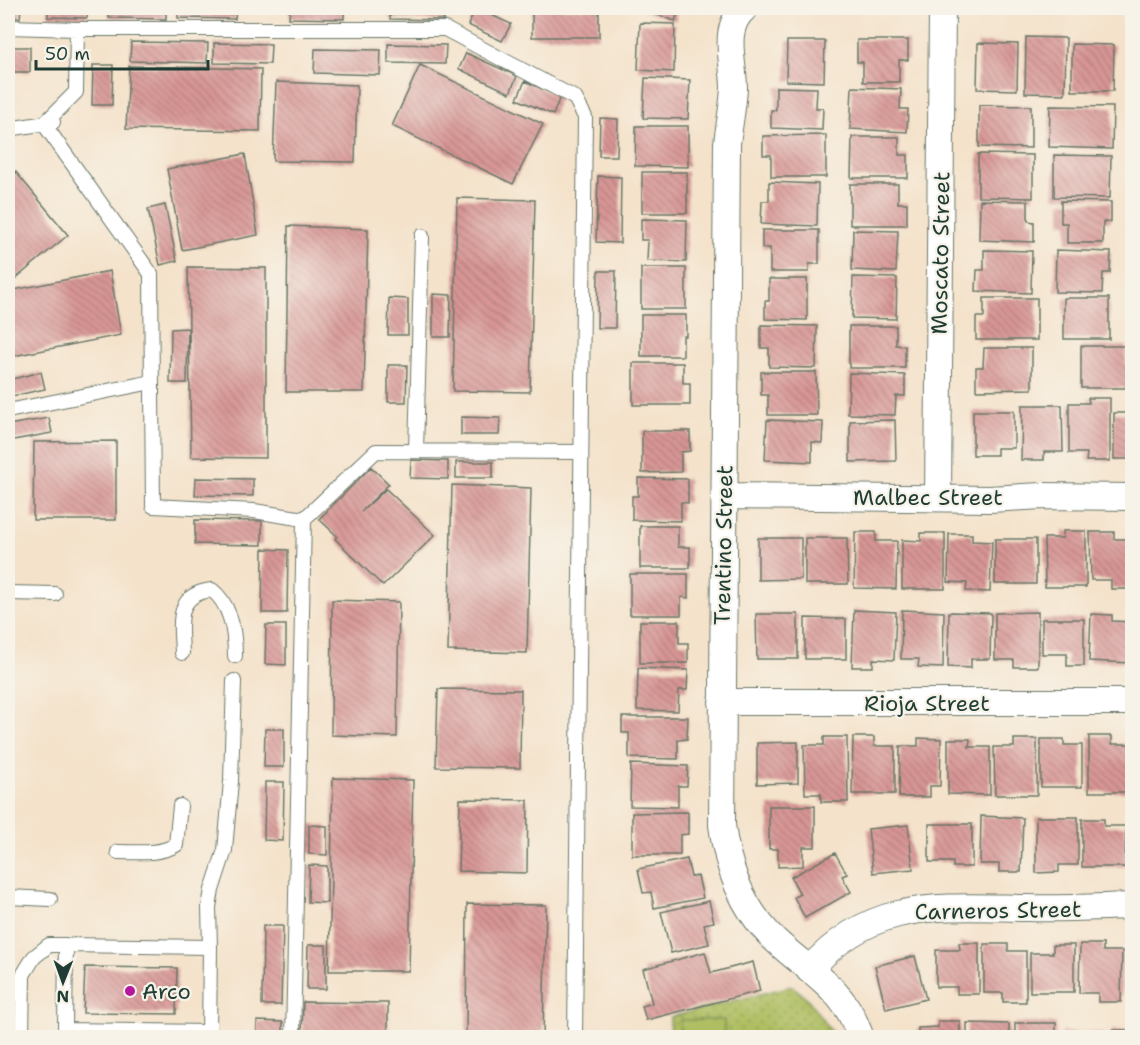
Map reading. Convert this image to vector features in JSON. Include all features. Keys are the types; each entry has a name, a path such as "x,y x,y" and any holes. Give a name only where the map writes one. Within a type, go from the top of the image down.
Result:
{"street":[{"name":"Trentino Street","path":"745,8 733,27 730,45 734,86 727,144 722,825 729,862 745,902 756,919 768,933 833,991 845,1005 861,1038"},
{"name":"Moscato Street","path":"938,498 942,8"},
{"name":"Malbec Street","path":"724,496 1132,497"},
{"name":"Rioja Street","path":"722,702 1132,702"},
{"name":"Carneros Street","path":"809,970 826,951 854,932 885,918 917,909 954,907 1070,909 1132,906"}],"lane":[{"path":"8,27 445,29 575,98 585,117 574,1038"},
{"path":"44,124 76,92 76,29"},
{"path":"8,129 58,122"},
{"path":"44,124 151,274 153,506 254,511 304,519"},
{"path":"416,451 422,236"},
{"path":"8,411 152,382"},
{"path":"293,1038 304,519 376,451 581,452"},
{"path":"182,653 180,614 188,599 199,591 212,590 222,598 229,613 235,656"},
{"path":"8,593 55,594"},
{"path":"66,945 65,1030 155,1035 209,1035 209,907 225,850 231,781 234,681"},
{"path":"118,852 152,852 166,850 176,845 180,806"},
{"path":"8,897 50,899"},
{"path":"22,1038 23,975 34,957 49,945 210,947"}],"green space":[{"path":"792,986 807,998 835,1037 670,1038 670,1017"},
{"path":"680,1020 724,1020 724,1037 680,1037"}],"building":[{"path":"8,8 21,8 20,18 8,17"},
{"path":"48,8 87,8 87,18 48,17"},
{"path":"109,8 166,8 166,19 109,18"},
{"path":"178,8 236,8 235,19 178,18"},
{"path":"290,8 344,8 344,19 289,18"},
{"path":"390,8 445,8 444,20 390,19"},
{"path":"476,8 511,24 502,41 468,25"},
{"path":"532,8 599,8 599,37 532,37"},
{"path":"638,8 680,8 675,21"},
{"path":"640,23 675,24 674,72 638,70"},
{"path":"1026,37 1066,38 1065,94 1025,93"},
{"path":"857,40 908,40 908,60 899,60 899,82 863,82 863,62 857,62"},
{"path":"787,41 825,41 824,82 786,81"},
{"path":"131,42 208,43 207,63 130,61"},
{"path":"214,43 271,44 270,64 214,63"},
{"path":"978,43 1018,44 1017,90 977,89"},
{"path":"388,44 446,45 445,64 388,63"},
{"path":"1072,44 1114,45 1113,91 1072,91"},
{"path":"8,47 30,47 30,72 8,72"},
{"path":"315,49 381,50 380,75 314,73"},
{"path":"466,53 517,76 510,93 459,69"},
{"path":"93,65 113,65 112,105 92,105"},
{"path":"420,65 543,124 513,184 392,126"},
{"path":"129,66 261,69 260,131 126,129"},
{"path":"645,78 690,80 688,119 643,118"},
{"path":"525,81 560,97 553,115 517,99"},
{"path":"276,82 357,85 355,162 273,161"},
{"path":"776,87 817,88 816,108 823,108 822,130 771,128 771,110 776,110"},
{"path":"852,87 901,89 900,109 908,109 907,132 850,129"},
{"path":"979,105 1031,106 1031,148 979,147"},
{"path":"1050,106 1113,107 1112,149 1049,147"},
{"path":"600,118 618,119 617,156 599,156"},
{"path":"636,126 688,126 688,167 635,166"},
{"path":"826,135 826,177 771,177 771,155 763,155 763,136"},
{"path":"852,137 899,137 899,155 908,155 908,178 851,178"},
{"path":"245,154 258,235 182,250 167,169"},
{"path":"978,154 1033,155 1033,198 978,197"},
{"path":"1054,155 1111,156 1110,198 1054,197"},
{"path":"15,171 68,235 8,285 8,177"},
{"path":"642,172 687,172 687,213 642,213"},
{"path":"598,176 621,177 620,243 596,242"},
{"path":"769,182 818,184 817,226 761,224 762,201 769,201"},
{"path":"850,184 898,184 898,203 907,203 907,225 850,225"},
{"path":"457,198 535,200 530,392 453,391"},
{"path":"980,200 1028,201 1028,221 1034,222 1034,242 979,240"},
{"path":"1061,201 1111,202 1111,222 1103,222 1103,243 1067,243 1067,223 1061,223"},
{"path":"165,205 177,261 160,265 148,209"},
{"path":"641,219 687,220 686,262 647,261 648,240 641,240"},
{"path":"288,226 368,229 364,392 286,392"},
{"path":"762,230 819,230 819,264 809,264 809,272 770,272 770,248 762,248"},
{"path":"853,230 898,231 896,272 852,270"},
{"path":"984,250 1032,251 1031,293 976,291 977,270 984,270"},
{"path":"1056,250 1111,252 1110,273 1103,273 1102,293 1055,292"},
{"path":"188,267 266,268 266,458 191,457"},
{"path":"641,268 686,268 686,309 641,309"},
{"path":"110,271 121,335 8,357 8,291"},
{"path":"598,271 616,271 615,328 597,328"},
{"path":"853,277 897,278 896,319 852,318"},
{"path":"769,279 807,279 807,320 765,319 765,301 769,301"},
{"path":"433,294 451,295 450,337 433,337"},
{"path":"389,298 408,299 408,335 388,335"},
{"path":"984,298 1037,298 1037,340 976,340 976,317 984,317"},
{"path":"1064,298 1109,298 1109,339 1064,339"},
{"path":"641,315 686,315 683,356 641,356"},
{"path":"761,325 817,326 816,368 769,367 769,348 761,348"},
{"path":"849,326 896,326 896,345 905,346 905,368 849,368"},
{"path":"188,328 187,383 170,383 171,329"},
{"path":"1081,346 1126,346 1126,388 1081,388"},
{"path":"984,348 1032,348 1032,389 976,390 976,367 983,367"},
{"path":"633,363 683,363 683,383 690,383 690,405 633,405"},
{"path":"388,365 407,365 406,402 388,402"},
{"path":"41,372 45,389 8,397 8,380"},
{"path":"761,372 816,372 817,415 768,415 768,395 761,395"},
{"path":"849,373 905,375 905,396 896,396 895,415 848,414"},
{"path":"1088,398 1110,398 1110,461 1086,461 1087,453 1069,453 1069,403 1089,403"},
{"path":"1022,405 1062,405 1063,452 1044,452 1044,460 1021,460"},
{"path":"973,411 1014,411 1014,448 997,448 997,455 973,455"},
{"path":"1114,413 1132,413 1132,459 1114,459"},
{"path":"461,417 500,418 499,435 461,435"},
{"path":"49,418 52,433 8,441 8,425"},
{"path":"767,420 823,422 822,443 812,442 812,462 765,460"},
{"path":"895,420 896,461 850,462 850,421"},
{"path":"642,431 690,431 690,451 681,452 681,472 642,473"},
{"path":"116,441 116,520 33,520 34,442"},
{"path":"411,460 448,461 448,479 410,478"},
{"path":"456,462 493,462 493,478 456,478"},
{"path":"371,467 389,484 361,512 386,489 435,535 383,586 335,539 337,536 319,519"},
{"path":"196,478 253,479 253,496 195,495"},
{"path":"638,478 688,479 688,503 681,502 681,521 632,520 632,496 638,496"},
{"path":"452,485 531,488 527,653 448,651"},
{"path":"195,520 262,521 262,545 195,544"},
{"path":"640,526 678,526 678,547 690,547 690,568 640,568"},
{"path":"1063,531 1086,531 1086,587 1045,587 1044,538 1063,538"},
{"path":"855,532 876,532 876,541 897,541 896,589 854,588"},
{"path":"1090,532 1114,532 1114,539 1132,539 1132,589 1111,589 1111,580 1091,580"},
{"path":"921,533 945,533 945,589 902,589 902,540 921,541"},
{"path":"949,534 972,534 972,541 992,542 990,592 966,591 967,583 948,582"},
{"path":"758,538 801,538 801,579 758,580"},
{"path":"805,538 847,538 848,584 805,584"},
{"path":"995,539 1036,539 1036,584 995,584"},
{"path":"263,549 288,550 287,613 262,613"},
{"path":"630,574 688,574 688,598 681,597 681,615 630,615"},
{"path":"332,600 399,602 397,737 331,735"},
{"path":"854,610 896,612 894,660 873,659 873,667 852,667"},
{"path":"902,610 944,612 943,668 918,667 919,659 901,659"},
{"path":"949,612 991,613 990,659 971,659 971,668 948,667"},
{"path":"1038,612 1038,667 1014,667 1014,660 995,660 995,613"},
{"path":"756,614 798,614 798,659 757,659"},
{"path":"1091,614 1112,615 1112,621 1132,622 1132,663 1089,661"},
{"path":"805,618 846,619 846,659 805,659"},
{"path":"1042,619 1084,619 1084,666 1067,666 1067,654 1042,654"},
{"path":"640,621 679,621 679,643 688,643 688,663 640,663"},
{"path":"266,625 286,625 286,665 265,664"},
{"path":"638,668 688,670 687,690 679,690 678,711 637,710"},
{"path":"438,689 521,690 520,768 436,767"},
{"path":"622,717 688,717 687,739 678,740 678,759 629,758 629,733 622,733"},
{"path":"265,729 284,729 284,767 264,767"},
{"path":"1089,736 1112,736 1112,744 1132,744 1132,792 1089,792"},
{"path":"824,737 847,737 848,802 821,802 821,794 805,794 804,745 824,745"},
{"path":"853,737 874,737 874,746 895,746 895,794 852,794"},
{"path":"918,738 941,739 940,786 930,786 930,797 899,797 900,746 918,746"},
{"path":"948,739 970,739 969,747 990,747 990,795 948,794"},
{"path":"1014,739 1037,739 1037,795 995,795 994,747 1014,747"},
{"path":"1041,739 1064,739 1064,745 1082,745 1082,787 1041,787"},
{"path":"798,742 798,783 757,784 757,743"},
{"path":"631,764 688,766 687,786 678,786 678,807 630,806"},
{"path":"333,778 413,780 409,971 329,971"},
{"path":"265,782 284,782 283,841 264,840"},
{"path":"460,799 528,800 527,873 458,871"},
{"path":"769,806 815,806 815,847 803,847 803,866 778,867 778,849 769,849"},
{"path":"688,812 688,834 680,835 680,855 632,855 632,813"},
{"path":"981,816 1023,818 1021,872 999,872 999,864 980,864"},
{"path":"1036,817 1078,817 1078,865 1059,865 1059,872 1036,873"},
{"path":"1082,819 1104,819 1104,826 1126,826 1125,867 1082,867"},
{"path":"929,824 972,824 972,867 953,867 953,862 929,862"},
{"path":"309,825 327,826 327,855 309,854"},
{"path":"908,825 913,869 873,873 868,829"},
{"path":"835,853 847,874 842,876 851,892 805,918 794,897 800,894 791,877"},
{"path":"687,859 691,877 698,876 703,898 654,908 651,892 643,893 638,869"},
{"path":"309,865 327,866 327,903 308,902"},
{"path":"709,901 714,922 704,924 709,944 671,953 661,912"},
{"path":"467,904 546,905 543,1038 466,1038"},
{"path":"263,926 283,926 281,1005 262,1005"},
{"path":"959,943 979,943 979,994 957,994 957,987 936,987 936,950 960,950"},
{"path":"984,944 1008,944 1008,951 1026,951 1026,1002 1003,1002 1003,993 984,993"},
{"path":"1080,944 1103,944 1103,951 1122,951 1121,1002 1098,1002 1098,993 1079,993"},
{"path":"308,945 326,945 326,989 307,989"},
{"path":"1053,945 1074,945 1074,992 1030,992 1030,953 1053,953"},
{"path":"705,952 711,973 753,962 760,991 646,1020 642,1006 652,1003 643,969"},
{"path":"915,956 926,999 886,1009 875,966"},
{"name":"Arco","path":"85,967 177,968 176,1014 83,1013"},
{"path":"303,1002 388,1003 388,1038 302,1038"},
{"path":"257,1021 283,1022 283,1038 257,1038"},
{"path":"938,1021 960,1021 960,1038 918,1038 918,1028 938,1027"},
{"path":"967,1023 1009,1024 1009,1038 967,1038"},
{"path":"1015,1023 1056,1023 1056,1038 1015,1038"},
{"path":"1112,1030 1132,1030 1132,1038 1112,1038"},
{"path":"1062,1032 1104,1033 1104,1038 1062,1038"}],"place":[{"name":"Arco","path":"130,991"}]}
